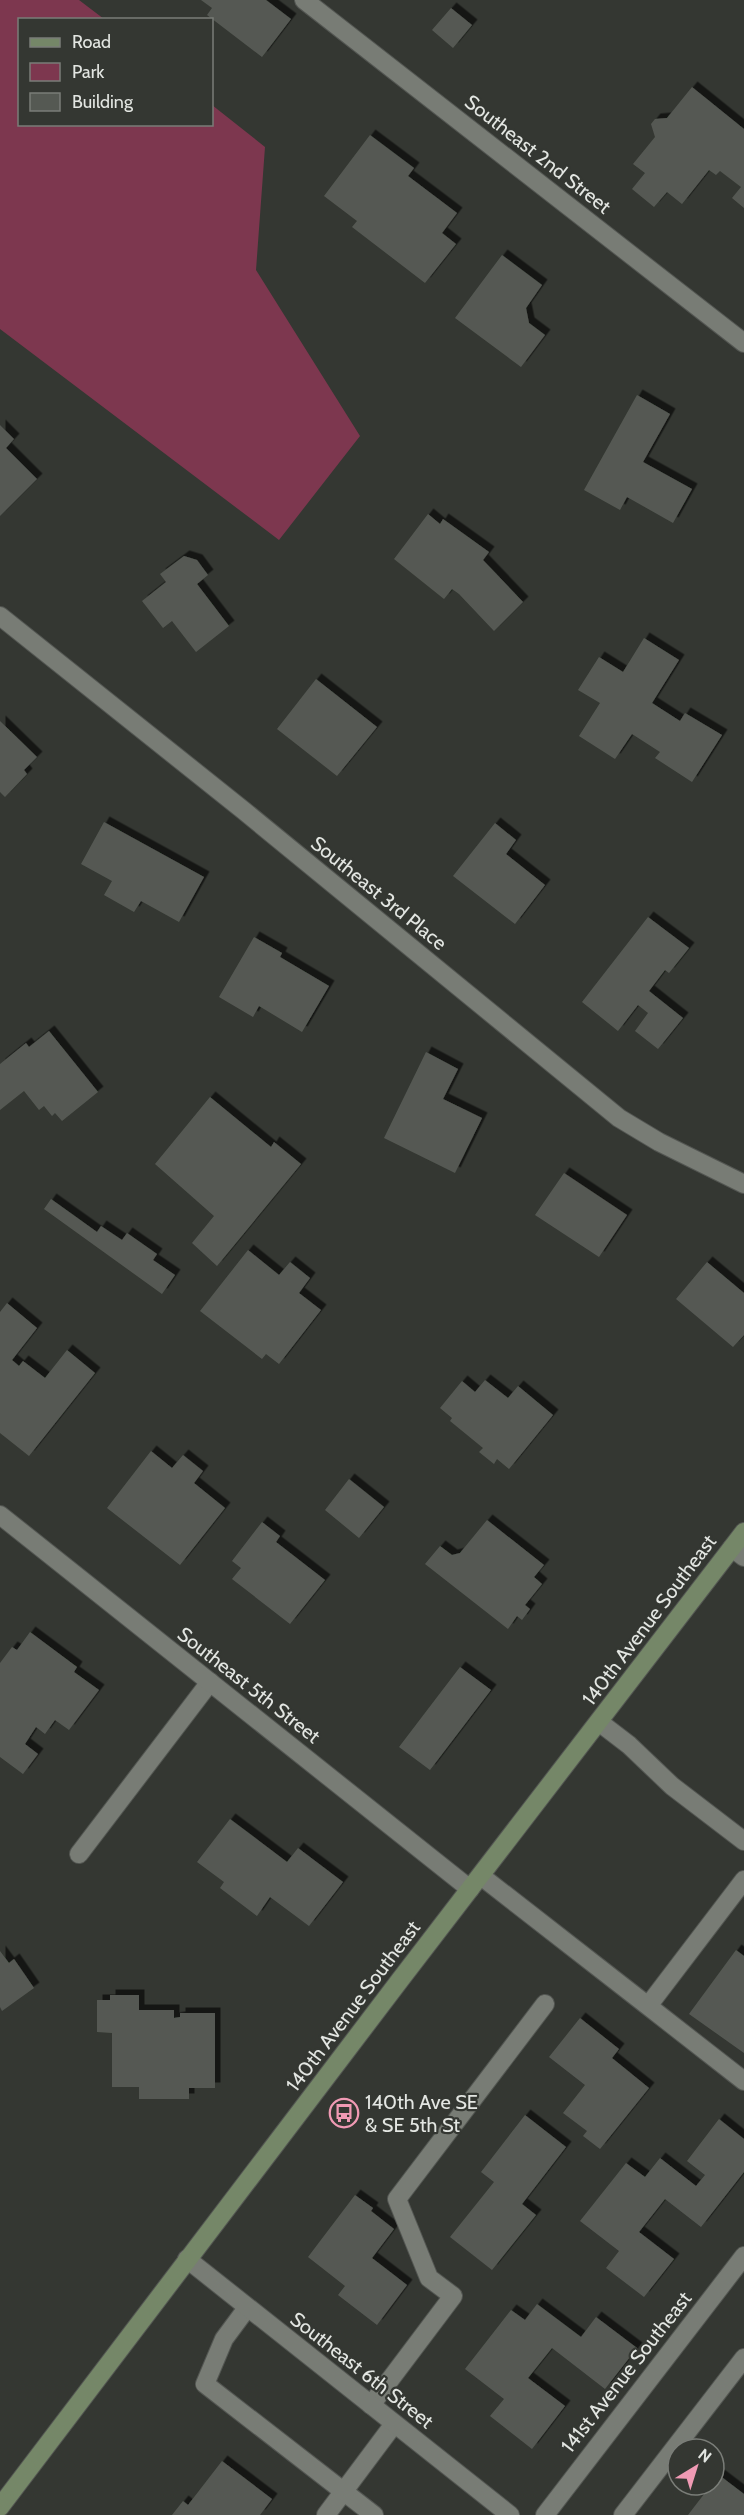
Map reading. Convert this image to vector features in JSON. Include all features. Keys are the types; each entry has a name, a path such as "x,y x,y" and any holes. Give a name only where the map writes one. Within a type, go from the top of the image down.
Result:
{"street":[{"name":"Southeast 2nd Street","path":"304,0 744,344"},
{"name":"Southeast 3rd Place","path":"0,616 243,810 619,1118 659,1142 744,1184"},
{"name":"Southeast 5th Street","path":"0,1515 210,1682 475,1883 648,2006 744,2080"},
{"name":"140th Avenue Southeast","path":"0,2507 599,1722 738,1553 744,1532"},
{"path":"79,1854 210,1682"},
{"path":"599,1722 629,1745 672,1786 744,1841"},
{"path":"648,2006 744,1880"},
{"path":"371,2405 453,2296 429,2278 397,2199 545,2004"},
{"name":"141st Avenue Southeast","path":"544,2515 744,2256"},
{"name":"Southeast 6th Street","path":"187,2259 510,2515"},
{"path":"248,2308 224,2339 205,2384 374,2515"},
{"path":"623,2515 744,2358"},
{"path":"326,2515 394,2424"}],"green space":[{"path":"0,0 79,0 103,18 18,18 18,126 213,126 213,106 265,147 256,270 360,436 279,540 0,329"}],"building":[{"path":"201,0 266,0 291,19 262,57 207,15 212,8"},
{"path":"451,8 472,25 453,48 432,30"},
{"path":"692,87 744,129 744,208 732,198 741,187 720,171 716,175 709,170 682,204 667,192 654,207 632,189 645,173 633,164 655,137 651,124 655,119 667,118"},
{"path":"370,135 414,168 408,176 457,213 442,233 456,244 425,283 352,227 357,221 324,196"},
{"path":"502,255 542,285 526,308 529,323 545,335 521,367 455,318"},
{"path":"637,395 670,414 643,462 692,489 673,523 627,497 620,510 584,490"},
{"path":"0,425 14,439 6,448 37,479 0,516"},
{"path":"428,514 440,524 443,519 489,552 483,560 523,602 494,631 459,594 452,589 444,599 394,559"},
{"path":"184,556 197,560 208,575 197,584 229,626 196,652 172,621 163,628 142,601 166,582 160,574"},
{"path":"644,638 679,660 652,703 680,721 685,713 722,735 692,782 655,758 660,752 632,734 615,759 579,736 600,703 578,690 599,657 623,672"},
{"path":"316,679 377,727 337,776 277,729"},
{"path":"0,721 37,757 24,770 27,774 5,797 0,792"},
{"path":"104,822 204,877 179,922 141,901 134,912 104,895 112,881 81,864"},
{"path":"495,823 516,840 506,854 545,885 515,924 453,876"},
{"path":"648,917 689,948 669,973 665,970 649,991 683,1018 658,1049 635,1031 648,1013 638,1005 618,1031 582,1002"},
{"path":"254,937 282,953 280,957 329,986 302,1032 259,1006 253,1017 219,997"},
{"path":"49,1031 98,1092 62,1121 55,1113 52,1116 44,1106 39,1110 24,1091 0,1110 0,1064 26,1043 29,1047"},
{"path":"426,1052 458,1069 443,1099 482,1118 455,1173 384,1138"},
{"path":"210,1097 271,1147 274,1142 301,1164 217,1266 192,1243 214,1216 155,1164"},
{"path":"564,1173 627,1215 599,1257 535,1215"},
{"path":"51,1199 97,1232 101,1226 122,1240 127,1233 157,1254 153,1260 175,1275 162,1294 44,1209"},
{"path":"248,1250 279,1275 290,1262 310,1278 299,1293 321,1310 279,1364 266,1354 262,1359 200,1311"},
{"path":"707,1262 744,1293 744,1335 733,1347 676,1299"},
{"path":"7,1303 37,1328 12,1360 19,1366 23,1361 45,1378 67,1350 95,1373 29,1456 0,1433 0,1312"},
{"path":"485,1380 508,1398 518,1386 553,1415 509,1469 497,1459 494,1464 479,1452 483,1448 450,1421 452,1418 440,1408 462,1381 475,1392"},
{"path":"151,1451 172,1468 183,1455 203,1471 194,1483 225,1508 180,1565 107,1508"},
{"path":"349,1479 384,1507 359,1538 325,1510"},
{"path":"487,1520 544,1565 534,1577 542,1584 525,1605 530,1609 522,1620 517,1616 508,1629 425,1564 440,1546 452,1555 460,1553"},
{"path":"262,1522 280,1536 276,1542 325,1580 290,1624 232,1579 241,1568 232,1561"},
{"path":"30,1632 77,1667 74,1672 99,1690 69,1730 55,1720 45,1734 36,1727 25,1744 38,1754 23,1774 0,1757 0,1663 12,1647 17,1650"},
{"path":"460,1667 491,1690 430,1770 399,1747"},
{"path":"230,1819 287,1862 298,1848 343,1882 309,1926 270,1897 257,1916 220,1888 224,1882 197,1862"},
{"path":"736,1950 744,1956 744,2053 689,2014"},
{"path":"0,1951 9,1963 14,1959 34,1988 2,2011 0,2007"},
{"path":"110,1995 139,1995 139,2010 174,2010 174,2018 180,2017 180,2013 215,2013 215,2088 189,2088 189,2099 139,2099 139,2087 112,2087 112,2033 97,2032 97,2000 110,2000"},
{"path":"580,2018 619,2049 612,2058 649,2088 600,2149 583,2136 587,2131 563,2113 585,2085 549,2057"},
{"path":"525,2115 566,2147 522,2204 536,2215 492,2270 450,2237 494,2182 481,2172"},
{"path":"719,2119 744,2139 744,2172 701,2227 665,2199 639,2232 674,2259 644,2297 606,2268 619,2251 580,2221 626,2163 645,2177 660,2158 696,2186 705,2175 687,2161"},
{"path":"355,2195 373,2208 371,2211 394,2229 372,2258 407,2285 377,2325 338,2295 345,2286 308,2257"},
{"path":"537,2304 581,2337 596,2317 637,2348 605,2389 552,2348 528,2378 565,2406 532,2449 490,2416 504,2399 465,2369 511,2310 525,2320"},
{"path":"222,2461 272,2499 260,2515 172,2515 183,2501 188,2505"},
{"path":"726,2480 744,2494 744,2515 688,2515 702,2497 726,2497"}],"place":[{"name":"140th Ave SE & SE 5th St","path":"344,2113"}]}
